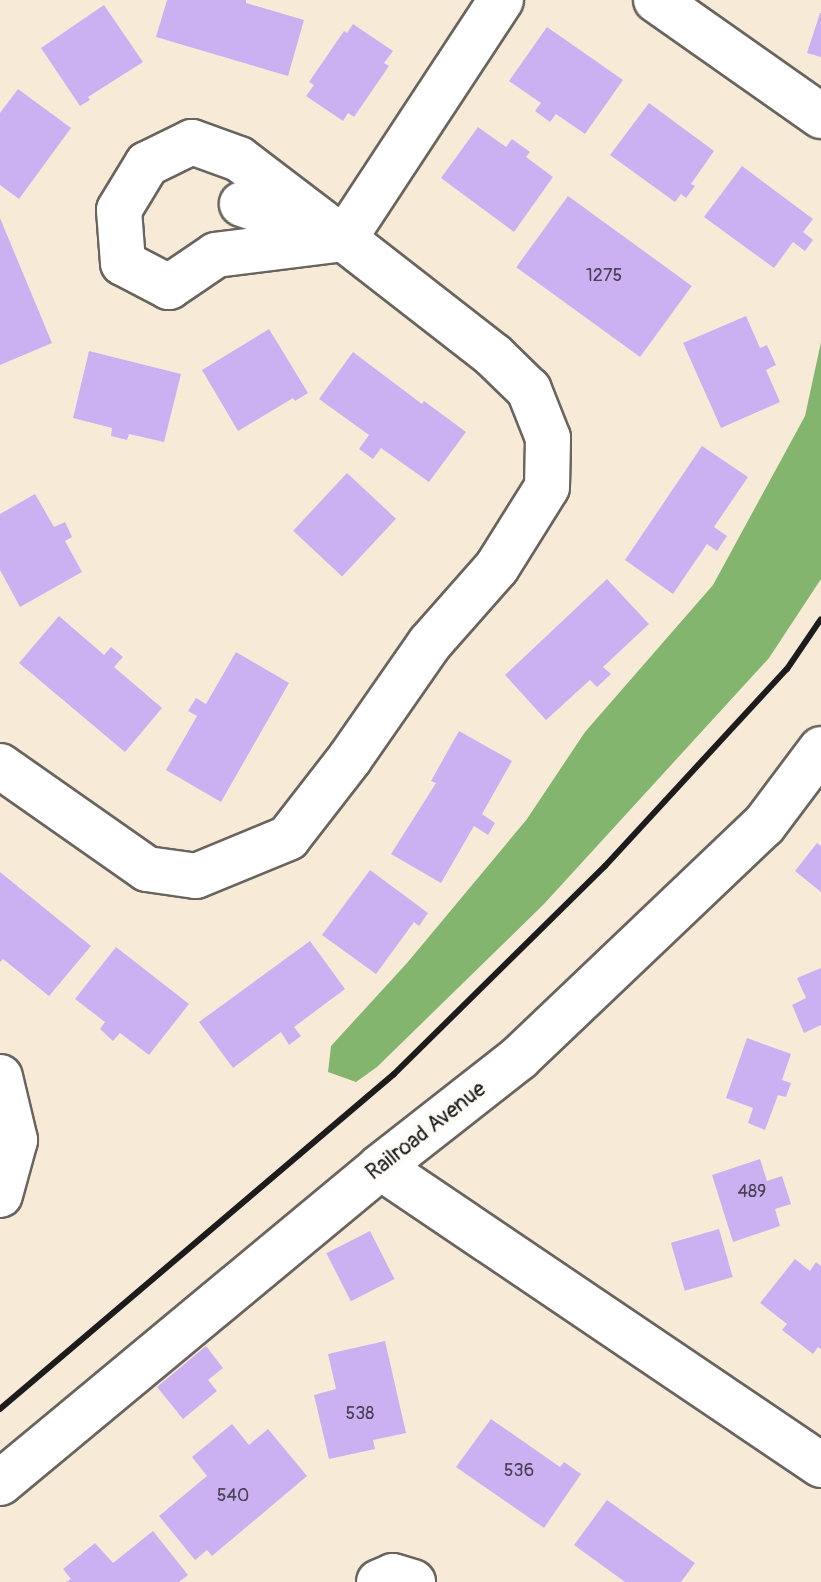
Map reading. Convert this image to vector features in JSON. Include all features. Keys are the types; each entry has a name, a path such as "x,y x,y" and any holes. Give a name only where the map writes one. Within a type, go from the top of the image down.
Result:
{"street":[{"path":"0,766 147,869 196,876 288,838 350,758 430,643 497,567 547,487 548,438 529,390 493,355 344,239 239,159 192,142 147,164 119,210 123,263 169,287 216,255 344,239 501,0"},
{"path":"656,0 821,116"},
{"path":"242,204 344,239"},
{"name":"Railroad Avenue","path":"0,1483 380,1167 519,1058 764,825 821,749"},
{"path":"0,1077 15,1140 0,1195"},
{"path":"380,1167 821,1465"},
{"path":"379,1582 393,1576 413,1582"}],"green space":[{"path":"821,342 821,579 769,658 544,904 377,1067 356,1082 328,1072 331,1046 407,963 527,819 585,732 713,585 805,416"}],"building":[{"path":"167,0 246,0 246,3 304,20 288,76 156,37"},
{"path":"104,5 143,62 88,97 90,100 80,106 41,48"},
{"path":"821,13 821,57 807,53"},
{"path":"353,24 393,51 384,63 389,66 354,117 348,113 343,121 306,96 314,85 309,82 344,31 347,33"},
{"path":"547,27 623,80 585,134 556,114 550,122 535,111 541,103 509,81"},
{"path":"18,89 71,128 19,199 0,185 0,113"},
{"path":"649,103 714,151 691,184 695,186 686,198 681,194 675,202 610,155"},
{"path":"478,127 506,147 512,139 530,152 526,157 553,177 514,232 441,178"},
{"path":"742,166 813,219 803,232 813,240 805,251 793,242 774,268 704,217"},
{"path":"568,196 692,286 640,357 516,267"},
{"path":"0,218 52,343 0,365"},
{"path":"746,316 760,348 767,345 776,365 766,370 780,402 721,428 683,343"},
{"path":"269,329 308,393 295,401 293,398 238,431 202,370"},
{"path":"89,351 181,374 164,442 129,434 127,440 111,436 112,428 73,418"},
{"path":"353,352 422,404 424,401 466,432 429,482 381,448 373,459 359,449 369,435 319,399"},
{"path":"702,446 748,477 714,527 727,536 717,551 707,544 673,594 625,560"},
{"path":"347,473 396,519 342,576 293,531"},
{"path":"35,494 54,527 65,522 72,537 65,541 82,572 20,607 0,570 0,514"},
{"path":"607,579 649,624 603,667 611,674 597,687 590,680 546,720 505,675"},
{"path":"59,616 104,655 111,647 123,657 114,667 162,708 125,752 19,663"},
{"path":"236,652 289,683 221,802 166,770 197,716 188,711 196,698 206,704"},
{"path":"459,731 512,761 482,814 495,823 488,835 474,826 441,883 391,854 436,783 431,781"},
{"path":"817,843 821,846 821,892 795,871"},
{"path":"370,870 428,913 419,926 414,922 376,974 322,935"},
{"path":"0,872 91,946 49,996 3,959 0,962"},
{"path":"310,941 345,989 294,1027 301,1036 289,1045 281,1032 233,1068 199,1022"},
{"path":"116,947 189,1004 149,1055 120,1033 113,1041 100,1029 105,1022 75,999"},
{"path":"821,968 821,1025 804,1033 792,1005 806,998 797,978"},
{"path":"747,1038 791,1054 782,1080 791,1083 786,1097 778,1095 765,1130 748,1123 753,1108 726,1098"},
{"path":"760,1159 767,1181 782,1176 791,1204 775,1209 780,1226 733,1242 712,1175"},
{"path":"719,1229 733,1277 685,1291 671,1243"},
{"path":"370,1231 395,1279 351,1301 326,1253"},
{"path":"795,1259 810,1271 816,1262 821,1266 821,1349 818,1347 813,1354 782,1330 787,1324 760,1303"},
{"path":"385,1341 406,1433 373,1440 375,1449 329,1459 314,1395 336,1389 328,1354"},
{"path":"206,1346 223,1368 208,1380 217,1391 183,1419 157,1387"},
{"path":"491,1419 560,1467 564,1462 581,1474 544,1528 456,1467"},
{"path":"232,1424 249,1445 268,1429 307,1476 212,1556 207,1550 195,1560 159,1516 207,1476 192,1457"},
{"path":"607,1500 695,1563 681,1582 625,1582 574,1545"},
{"path":"153,1531 188,1575 179,1582 66,1582 71,1579 63,1569 95,1543 113,1563"}],"railway":[{"path":"0,1409 394,1074 605,866 787,669 821,619"}]}
